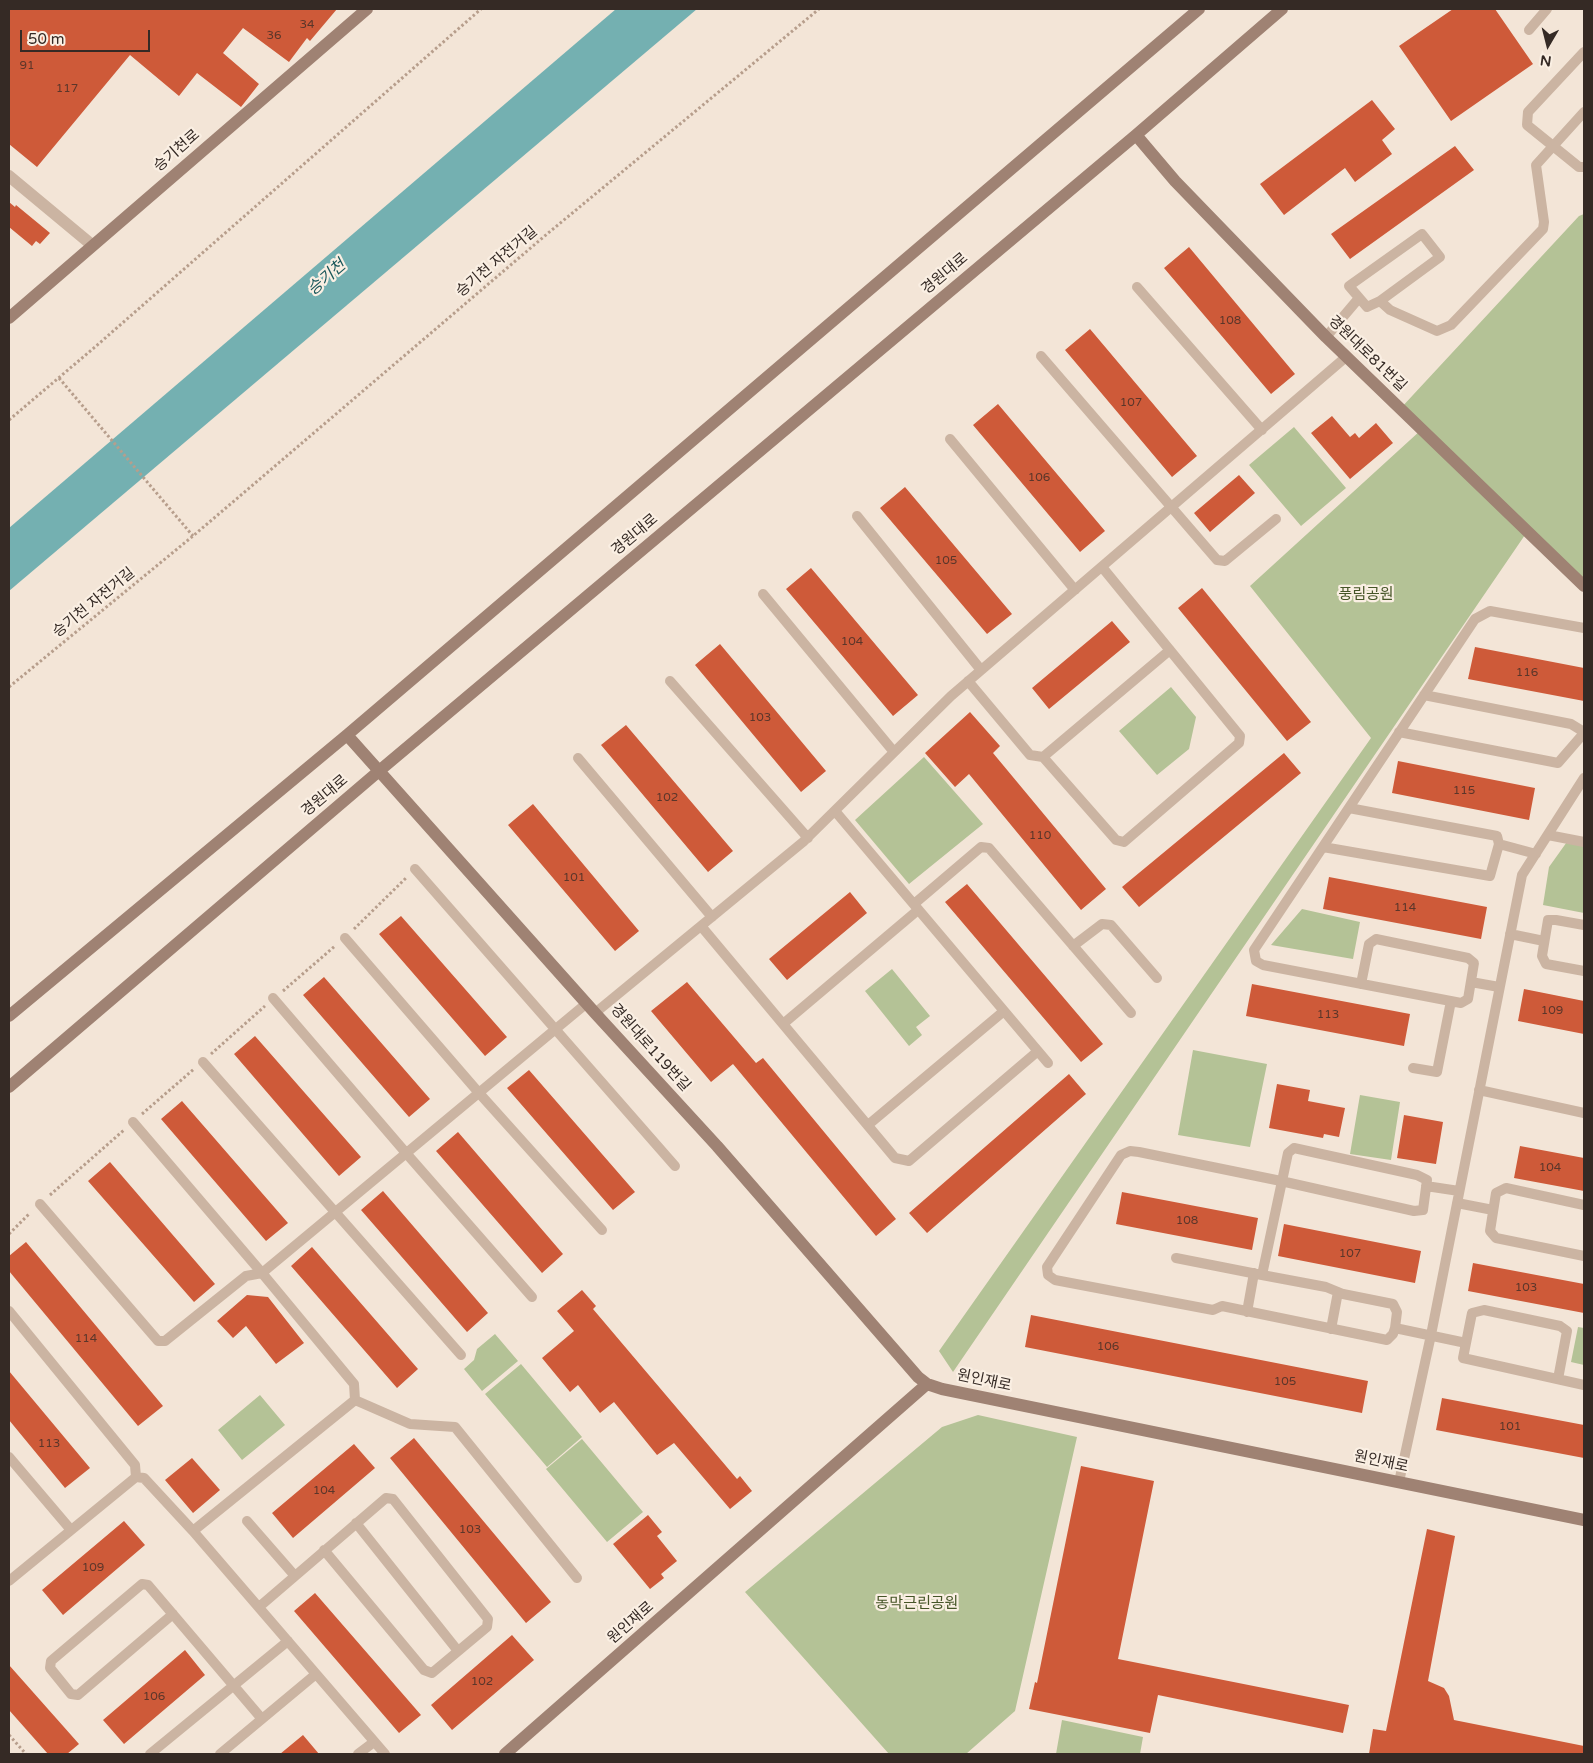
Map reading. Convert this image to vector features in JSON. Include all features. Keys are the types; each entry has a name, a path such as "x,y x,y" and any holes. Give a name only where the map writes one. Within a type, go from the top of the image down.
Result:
{"main road":[{"name":"승기천로","path":"9,318 367,9"},
{"path":"9,1016 347,735 1199,9"},
{"name":"경원대로","path":"9,1087 379,771 1136,135 1282,9"},
{"name":"경원대로81번길","path":"1136,135 1176,181 1326,338 1584,586"},
{"name":"경원대로119번길","path":"347,735 595,1013 717,1146 918,1377 928,1384"},
{"name":"원인재로","path":"505,1754 928,1384 942,1389 1584,1520"}],"street":[{"path":"9,176 92,245"}],"lane":[{"path":"1528,30 1547,9"},
{"path":"1584,52 1528,112 1527,125 1579,167 1584,167"},
{"path":"1380,301 1390,310 1437,331 1451,325 1542,229 1544,222 1536,165 1584,112"},
{"path":"1422,234 1440,258 1380,301 1367,307 1349,286 1422,234"},
{"path":"1137,287 1262,430"},
{"path":"1326,338 1359,298"},
{"path":"1041,356 1217,560 1225,561 1276,519"},
{"path":"595,1013 808,838 968,681 1346,357"},
{"path":"950,439 1075,590"},
{"path":"857,516 981,670"},
{"path":"968,681 1030,755 1043,757 1116,840 1124,842 1239,743 1240,736 1102,567"},
{"path":"763,594 894,752"},
{"path":"1361,984 1369,944 1376,939 1468,958 1474,963 1468,999 1461,1003 1361,984 1263,965 1256,961 1254,950 1475,619 1490,611 1584,628"},
{"path":"1043,757 1170,650"},
{"path":"670,682 808,838"},
{"path":"1399,732 1558,763 1584,732 1571,724 1424,696"},
{"path":"578,758 712,917"},
{"path":"1399,1482 1431,1335 1522,875 1584,778"},
{"path":"1323,847 1490,876 1499,844 1497,836 1348,808"},
{"path":"835,811 1048,1063"},
{"path":"1548,835 1584,842"},
{"path":"1499,844 1536,854"},
{"path":"783,1024 981,847 989,848 1131,1013"},
{"path":"414,869 675,1166"},
{"path":"1584,925 1548,920 1542,956 1546,964 1584,971"},
{"path":"1073,946 1102,924 1111,925 1157,978"},
{"path":"701,926 895,1158 909,1161 1038,1051"},
{"path":"1510,934 1544,941"},
{"path":"345,938 479,1093 602,1230"},
{"path":"1471,982 1499,987"},
{"path":"273,998 532,1297"},
{"path":"1413,1068 1437,1072 1451,1001"},
{"path":"40,1204 158,1340 165,1341 246,1276 262,1273 587,1003"},
{"path":"868,1125 1004,1011"},
{"path":"202,1062 461,1355"},
{"path":"1479,1090 1584,1113"},
{"path":"133,1122 354,1384 355,1400"},
{"path":"1176,1258 1258,1274 1326,1287 1338,1292 1393,1304 1397,1312 1394,1334 1387,1340 1247,1312 1222,1306 1213,1310 1055,1280 1048,1275 1047,1267 1121,1155 1130,1151 1282,1181 1414,1211 1423,1210 1427,1180 1417,1175 1294,1148 1288,1153 1282,1181 1258,1274 1247,1312"},
{"path":"1426,1186 1459,1191"},
{"path":"1584,1205 1506,1188 1496,1193 1490,1231 1496,1238 1584,1256"},
{"path":"1457,1203 1493,1210"},
{"path":"1331,1329 1338,1292"},
{"path":"1558,1379 1567,1331 1560,1326 1484,1310 1472,1313 1463,1358 1558,1379 1584,1384"},
{"path":"9,1311 135,1465 136,1477"},
{"path":"1395,1328 1466,1343"},
{"path":"193,1531 355,1400"},
{"path":"355,1400 410,1424 455,1427 577,1578"},
{"path":"9,1457 71,1530"},
{"path":"9,1581 136,1477 144,1478 193,1531 385,1754"},
{"path":"259,1607 324,1550 386,1498 393,1499 488,1619 487,1627 432,1673 424,1670 324,1550"},
{"path":"247,1521 294,1576"},
{"path":"356,1523 458,1651"},
{"path":"172,1614 78,1695 71,1694 50,1668 51,1661 142,1584 148,1585 262,1719"},
{"path":"150,1754 288,1641"},
{"path":"220,1754 316,1674"},
{"path":"358,1754 374,1742"}],"path":[{"path":"9,420 481,9"},
{"name":"승기천 자전거길","path":"9,686 193,536 548,234 819,9"},
{"path":"59,378 193,536"},
{"path":"9,1735 26,1754"}],"green space":[{"name":"풍림공원","path":"1584,214 1584,585 1527,532 953,1372 939,1351 1371,738 1250,586 1421,430 1400,409 1579,216"},
{"path":"1294,427 1346,488 1301,526 1249,465"},
{"path":"1171,687 1196,717 1189,749 1157,775 1119,731"},
{"path":"924,757 983,824 909,884 855,820"},
{"path":"1569,839 1584,842 1584,913 1543,905 1549,867"},
{"path":"1302,909 1360,922 1353,959 1271,945"},
{"path":"892,969 930,1016 916,1027 922,1035 909,1046 865,991"},
{"path":"1193,1050 1267,1064 1250,1147 1178,1135"},
{"path":"1360,1095 1400,1102 1391,1160 1350,1154"},
{"path":"1578,1327 1584,1328 1584,1365 1571,1362"},
{"path":"495,1334 518,1361 482,1391 464,1369 474,1360 477,1349"},
{"path":"521,1364 582,1437 547,1467 485,1394"},
{"path":"260,1395 285,1425 242,1460 218,1430"},
{"name":"동막근린공원","path":"978,1415 1077,1437 1015,1711 966,1754 889,1754 745,1592 942,1427"},
{"path":"582,1439 643,1512 607,1542 546,1469"},
{"path":"1062,1720 1143,1737 1140,1754 1056,1754"}],"water":[{"name":"승기천","path":"616,9 697,9 9,591 9,528"}],"building":[{"path":"9,9 337,9 310,41 307,38 289,62 243,28 223,53 259,84 241,107 197,73 179,96 130,55 37,167 9,144"},
{"path":"1453,9 1495,9 1533,64 1451,121 1399,46"},
{"path":"1372,100 1395,129 1382,140 1392,154 1355,182 1345,168 1284,215 1260,184"},
{"path":"1455,146 1474,170 1350,259 1331,234"},
{"path":"9,202 15,207 16,205 50,233 40,244 36,241 32,246 9,227"},
{"path":"1189,247 1295,374 1271,394 1164,268"},
{"path":"1090,329 1197,456 1172,477 1065,350"},
{"path":"998,404 1105,531 1080,552 973,425"},
{"path":"1332,416 1350,437 1355,433 1359,438 1376,423 1393,443 1350,479 1311,433"},
{"path":"1239,475 1255,493 1210,532 1194,513"},
{"path":"905,487 1012,614 987,634 880,508"},
{"path":"811,568 918,695 893,716 786,589"},
{"path":"1202,588 1311,722 1287,741 1178,608"},
{"path":"1112,621 1130,642 1049,709 1032,688"},
{"path":"720,644 826,771 801,792 695,665"},
{"path":"1475,647 1584,668 1584,701 1468,679"},
{"path":"970,712 1000,746 993,753 1106,889 1081,910 969,774 955,787 925,753"},
{"path":"626,725 733,851 708,872 601,745"},
{"path":"1284,753 1301,773 1139,907 1122,887"},
{"path":"1398,761 1535,788 1529,820 1392,793"},
{"path":"533,804 639,931 615,951 508,825"},
{"path":"1329,877 1487,907 1481,939 1323,909"},
{"path":"967,884 1103,1044 1081,1062 945,902"},
{"path":"850,892 867,913 787,980 769,959"},
{"path":"401,916 507,1037 485,1056 379,934"},
{"path":"324,977 430,1099 409,1117 303,995"},
{"path":"687,982 756,1063 763,1058 896,1219 876,1236 733,1064 711,1082 651,1011"},
{"path":"1252,984 1410,1014 1404,1046 1246,1016"},
{"path":"1524,989 1584,1001 1584,1034 1518,1021"},
{"path":"255,1036 361,1157 339,1176 234,1054"},
{"path":"529,1070 635,1192 613,1210 507,1088"},
{"path":"1069,1074 1086,1094 927,1233 909,1213"},
{"path":"1277,1084 1310,1090 1308,1101 1345,1108 1339,1137 1324,1134 1323,1138 1269,1128"},
{"path":"182,1101 288,1223 266,1241 161,1119"},
{"path":"1404,1115 1443,1122 1436,1164 1397,1158"},
{"path":"458,1132 563,1254 542,1273 436,1151"},
{"path":"1520,1146 1584,1158 1584,1191 1514,1178"},
{"path":"110,1162 215,1284 194,1302 88,1181"},
{"path":"383,1191 488,1313 467,1332 361,1210"},
{"path":"1122,1192 1258,1218 1252,1250 1116,1224"},
{"path":"1284,1224 1421,1251 1415,1283 1278,1256"},
{"path":"26,1242 163,1406 138,1426 9,1271 9,1256"},
{"path":"312,1247 418,1369 397,1388 291,1266"},
{"path":"1473,1263 1584,1284 1584,1313 1468,1291"},
{"path":"582,1290 596,1306 593,1309 737,1479 740,1476 752,1491 730,1509 674,1443 657,1455 614,1402 600,1413 578,1385 570,1392 542,1358 574,1331 557,1311"},
{"path":"247,1295 268,1297 304,1343 276,1364 246,1326 233,1338 217,1321"},
{"path":"1031,1315 1368,1381 1362,1413 1025,1347"},
{"path":"9,1371 90,1468 65,1488 9,1420"},
{"path":"1442,1398 1584,1425 1584,1458 1436,1430"},
{"path":"414,1438 551,1602 526,1623 390,1458"},
{"path":"354,1444 375,1468 293,1538 272,1513"},
{"path":"192,1458 220,1490 193,1513 165,1480"},
{"path":"1081,1466 1154,1481 1118,1659 1349,1705 1343,1733 1158,1695 1150,1733 1029,1709 1035,1682 1037,1683"},
{"path":"648,1515 662,1532 657,1536 677,1561 661,1574 664,1578 650,1589 613,1544"},
{"path":"124,1521 145,1545 63,1615 42,1590"},
{"path":"1427,1529 1455,1536 1428,1681 1444,1688 1449,1696 1454,1720 1584,1746 1584,1754 1369,1754 1373,1729 1386,1731"},
{"path":"315,1593 421,1715 399,1733 294,1611"},
{"path":"512,1635 534,1660 452,1730 431,1705"},
{"path":"185,1650 205,1675 124,1744 103,1720"},
{"path":"9,1665 79,1744 67,1754 48,1754 9,1710"},
{"path":"303,1735 319,1754 280,1754"}]}
